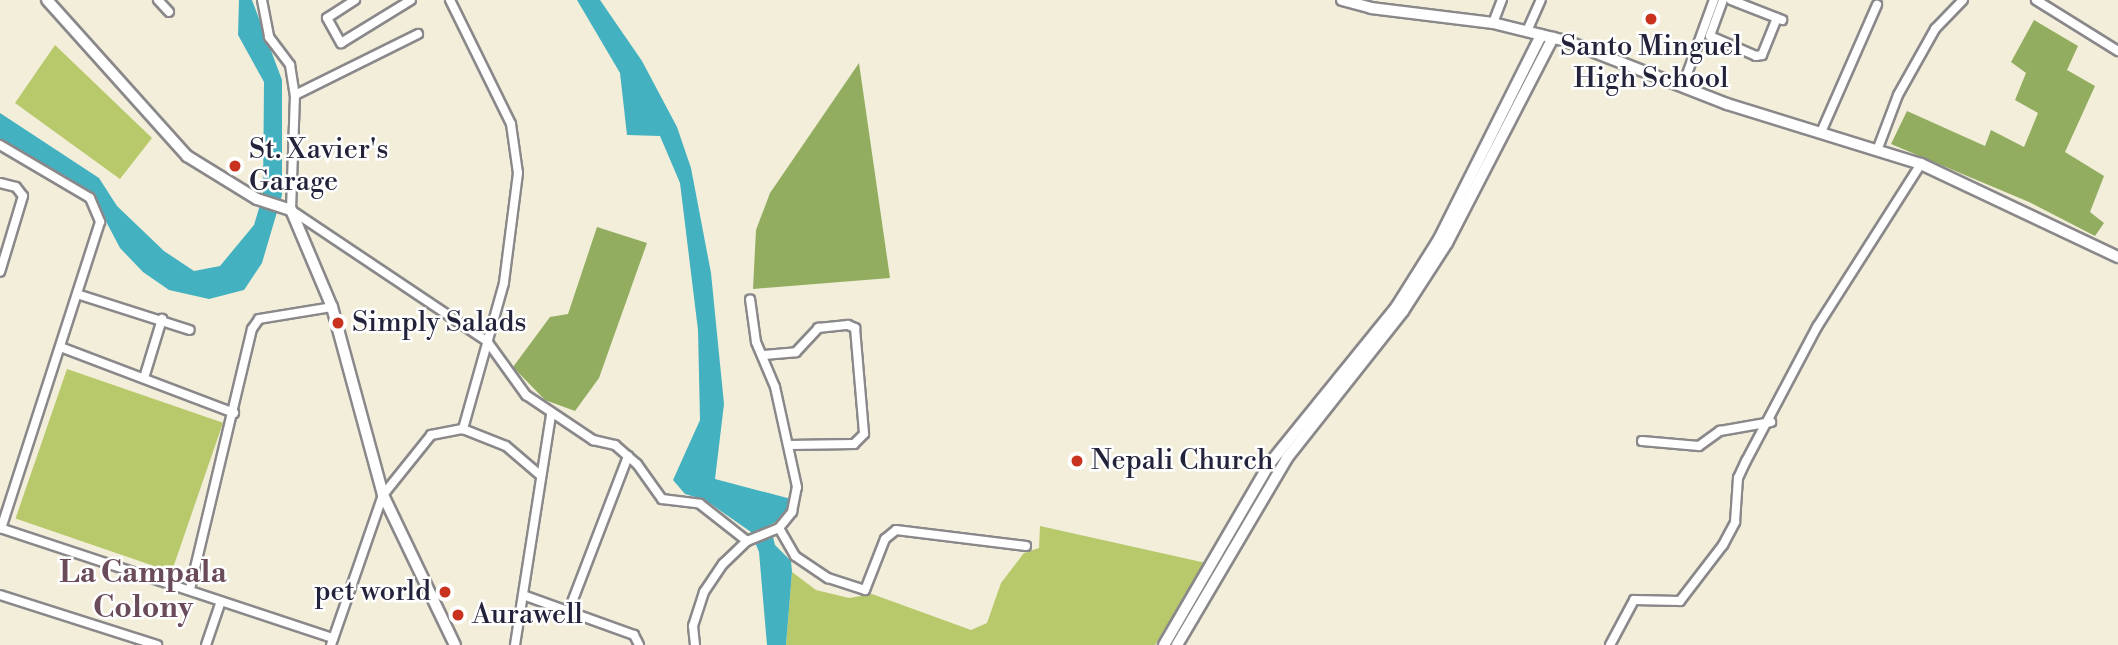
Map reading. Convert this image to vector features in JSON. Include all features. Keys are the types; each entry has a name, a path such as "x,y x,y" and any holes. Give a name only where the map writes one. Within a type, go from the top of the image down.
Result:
{"main road":[{"path":"47,0 187,156 257,199 287,209 332,307 383,495 455,645"}],"street":[{"path":"158,0 169,12"},
{"path":"262,0 269,37 290,65 295,95 287,209 487,341 526,396 593,440 615,445 628,456 662,499 700,504 747,541"},
{"path":"355,0 327,18 341,43 411,0"},
{"path":"450,0 511,124 518,173 504,283 463,429"},
{"path":"1342,0 1371,8 1493,23 1553,38 1683,85 1727,104 1822,130 1921,164 2118,257"},
{"path":"1493,23 1502,0"},
{"path":"1527,31 1541,0"},
{"path":"1683,85 1714,0"},
{"path":"1723,0 1710,36 1762,55 1779,19 1731,0"},
{"path":"1878,148 1904,84 1935,29 1963,0"},
{"path":"2036,0 2118,51"},
{"path":"1822,130 1877,5"},
{"path":"295,95 418,34"},
{"path":"1164,645 1270,463 1397,306 1439,239 1541,35"},
{"path":"1178,645 1294,447 1404,311 1447,243 1553,38"},
{"path":"0,145 90,198 98,208 100,222 63,348 1,528 190,589 332,642 383,495 431,435 463,429 506,446 540,475"},
{"path":"1610,645 1633,600 1669,603 1688,595 1735,522 1738,478 1771,422 1817,327 1921,164"},
{"path":"0,183 16,187 23,196 0,272"},
{"path":"80,295 190,330"},
{"path":"695,645 693,626 704,592 723,564 747,541 779,528 792,513 797,487 789,445 764,355 756,342 750,299"},
{"path":"190,589 252,329 259,319 332,307"},
{"path":"144,379 162,319"},
{"path":"764,355 796,352 818,328 855,328 864,434 854,444 789,445"},
{"path":"63,348 234,413"},
{"path":"515,645 551,414"},
{"path":"1642,441 1699,446 1720,431 1771,422"},
{"path":"569,610 628,456"},
{"path":"779,528 795,556 828,578 864,590 885,539 896,530 1026,546"},
{"path":"0,594 157,645"},
{"path":"523,595 634,635 639,645"},
{"path":"206,645 221,601"}],"green space":[{"path":"2034,20 2078,46 2067,70 2095,86 2065,152 2104,176 2090,212 2104,223 2095,236 2029,202 1891,144 1907,111 1985,146 1991,130 2024,147 2038,113 2015,100 2026,73 2011,62"},
{"path":"55,45 152,138 120,179 15,103"},
{"path":"859,63 890,278 753,289 756,230 770,193"},
{"path":"597,227 647,243 599,378 575,411 545,400 513,367 550,317 568,314"},
{"path":"67,369 223,423 172,572 16,518"},
{"path":"1040,526 1206,563 1155,645 786,645 792,572 816,590 849,598 872,594 971,630 987,623 1001,583 1024,553 1039,548"}],"water":[{"path":"239,0 252,0 282,80 282,195 262,263 244,290 209,299 169,290 143,272 120,248 90,191 0,139 0,113 99,178 117,206 164,251 194,271 220,266 254,225 263,195 264,82 238,35"},
{"path":"577,0 600,0 642,61 677,127 691,168 711,273 724,404 715,479 791,499 783,518 770,525 775,545 791,561 786,645 767,645 759,552 751,532 705,500 685,494 673,480 700,420 698,330 680,183 660,136 627,135 620,73"}],"place":[{"name":"Santo Minguel High School","path":"1651,19"},
{"name":"St. Xavier's Garage","path":"235,166"},
{"name":"Simply Salads","path":"338,323"},
{"name":"Nepali Church","path":"1077,461"},
{"name":"pet world","path":"445,592"},
{"name":"Aurawell","path":"458,615"}],"district":[{"name":"La Campala Colony","path":"143,590"}]}
